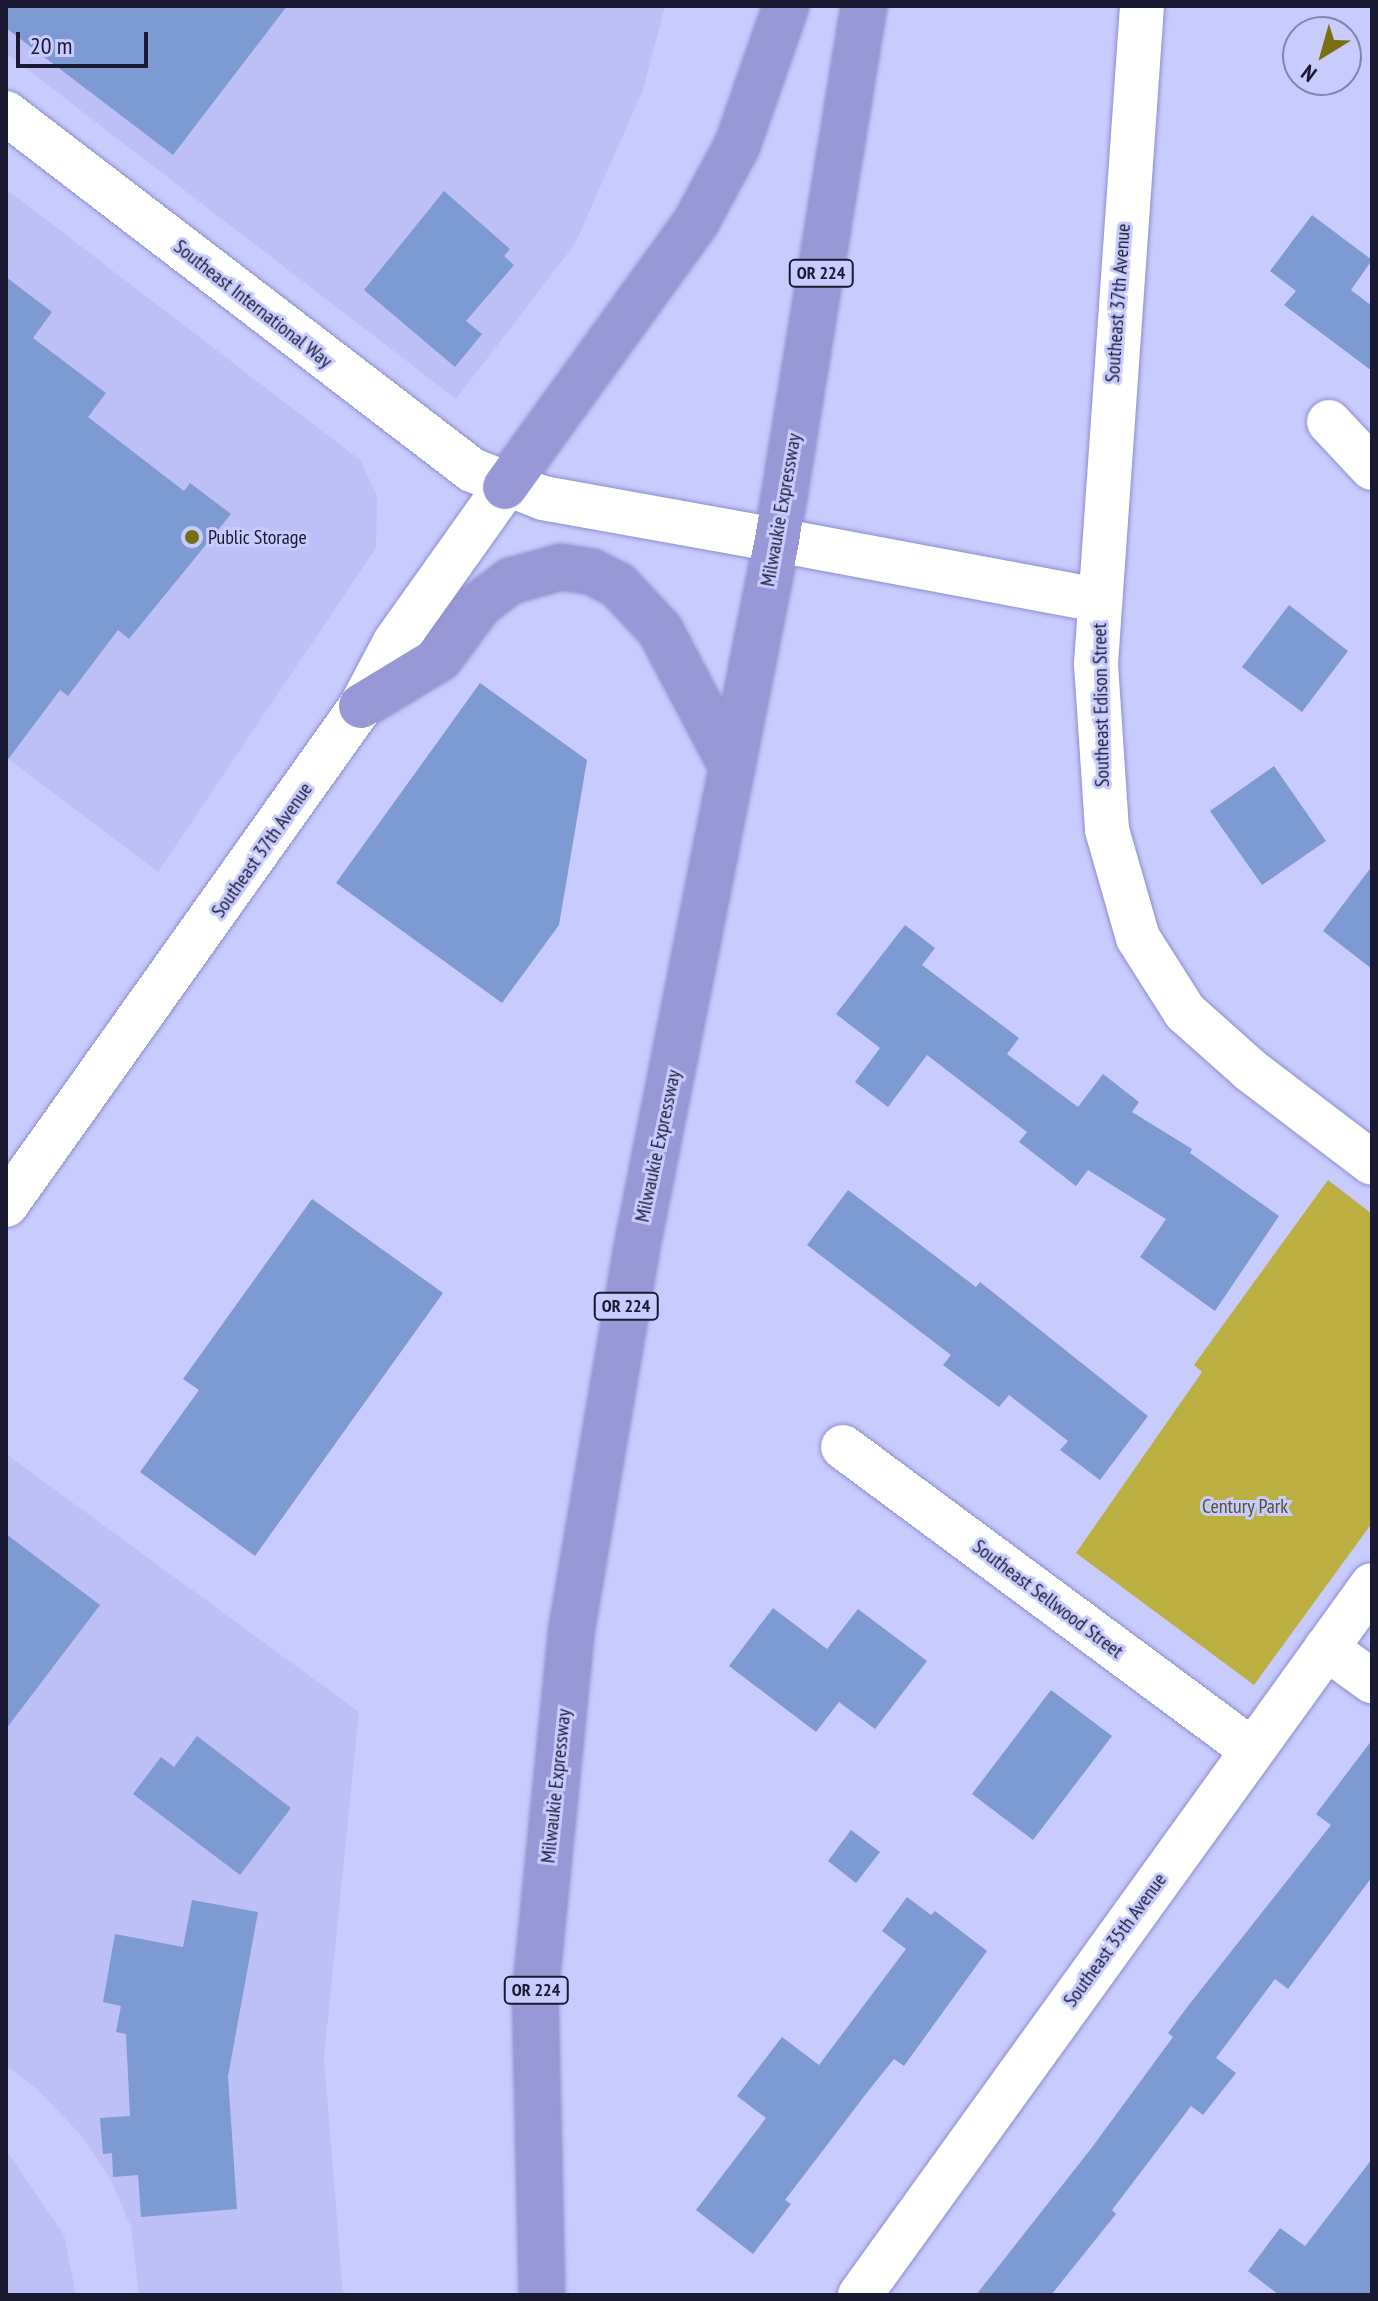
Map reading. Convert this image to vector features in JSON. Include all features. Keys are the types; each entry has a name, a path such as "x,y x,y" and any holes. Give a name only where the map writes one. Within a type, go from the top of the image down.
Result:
{"highway":[{"path":"505,487 696,222 737,146 786,6"},
{"name":"Milwaukie Expressway","path":"542,2295 535,1996 571,1633 636,1252 777,540 864,6"},
{"path":"361,706 440,658 480,604 511,581 561,567 592,572 618,585 660,630 732,767"}],"street":[{"name":"Southeast 37th Avenue","path":"1099,600 1142,6"},
{"name":"Southeast International Way","path":"6,113 421,433 505,487"},
{"path":"1329,422 1372,468"},
{"name":"Southeast Edison Street","path":"505,487 1099,600 1096,664 1104,809 1116,873 1138,938 1157,975 1201,1029 1372,1163"},
{"name":"Southeast 37th Avenue","path":"6,1205 361,706 395,642 505,487"},
{"name":"Southeast Sellwood Street","path":"843,1447 1252,1750"},
{"name":"Southeast 35th Avenue","path":"860,2295 1372,1585"},
{"path":"1326,1648 1372,1681"}],"shaded area":[{"path":"6,6 665,6 643,90 575,244 456,399 6,53"},
{"name":"Public Storage","path":"6,189 360,460 377,496 376,548 158,872 6,757"},
{"path":"6,1454 359,1712 324,2057 343,2295 139,2295 131,2227 110,2178 81,2135 37,2089 6,2066"},
{"path":"6,2150 64,2235 76,2295 6,2295"}],"green space":[{"name":"Century Park","path":"1328,1180 1372,1214 1372,1523 1254,1685 1076,1553 1202,1372 1194,1365"}],"building":[{"path":"6,6 287,6 173,155 6,28"},
{"path":"444,191 510,249 504,256 514,265 466,321 482,334 455,367 364,290"},
{"path":"1312,215 1372,260 1351,290 1372,306 1372,371 1284,305 1296,291 1270,271"},
{"path":"6,277 52,312 33,338 106,393 88,417 184,491 190,483 231,514 129,639 118,630 68,696 60,690 6,762"},
{"path":"1289,605 1348,651 1302,712 1242,667"},
{"path":"480,683 587,760 559,925 502,1003 336,883"},
{"path":"1274,766 1326,841 1262,885 1210,811"},
{"path":"1372,866 1372,969 1323,931"},
{"path":"905,925 935,948 922,965 1019,1038 1007,1054 1078,1107 1103,1074 1139,1102 1132,1112 1192,1149 1190,1153 1279,1216 1215,1311 1140,1257 1166,1219 1088,1170 1076,1186 1019,1142 1027,1132 927,1055 888,1107 855,1082 880,1048 836,1014"},
{"path":"848,1190 976,1287 980,1282 1148,1416 1100,1480 1060,1450 1068,1441 1009,1395 999,1407 943,1365 951,1355 807,1245"},
{"path":"312,1199 443,1293 255,1556 140,1472 199,1390 183,1379"},
{"path":"6,1534 100,1605 6,1729"},
{"path":"773,1608 827,1649 858,1609 927,1661 875,1729 839,1702 816,1732 729,1666"},
{"path":"1051,1690 1112,1736 1033,1840 972,1794"},
{"path":"197,1736 291,1808 240,1875 133,1794 161,1757 174,1767"},
{"path":"1372,1740 1372,1877 1288,1989 1275,1979 1216,2058 1236,2073 1203,2115 1191,2106 1112,2210 1116,2214 1051,2295 976,2295 1090,2150 1173,2037 1168,2033 1188,2006 1331,1825 1316,1814"},
{"path":"851,1830 880,1852 856,1883 828,1861"},
{"path":"907,1897 931,1915 935,1911 987,1951 904,2066 894,2059 869,2090 785,2200 791,2204 753,2254 696,2210 766,2118 737,2096 782,2037 819,2065 906,1949 882,1931"},
{"path":"192,1900 258,1912 228,2076 237,2209 141,2217 138,2175 113,2177 112,2153 103,2154 100,2118 130,2116 126,2034 116,2032 121,2006 103,2002 115,1934 183,1947"},
{"path":"1372,2159 1372,2295 1279,2295 1248,2271 1280,2228 1305,2246"}],"place":[{"name":"Public Storage","path":"192,537"}]}
